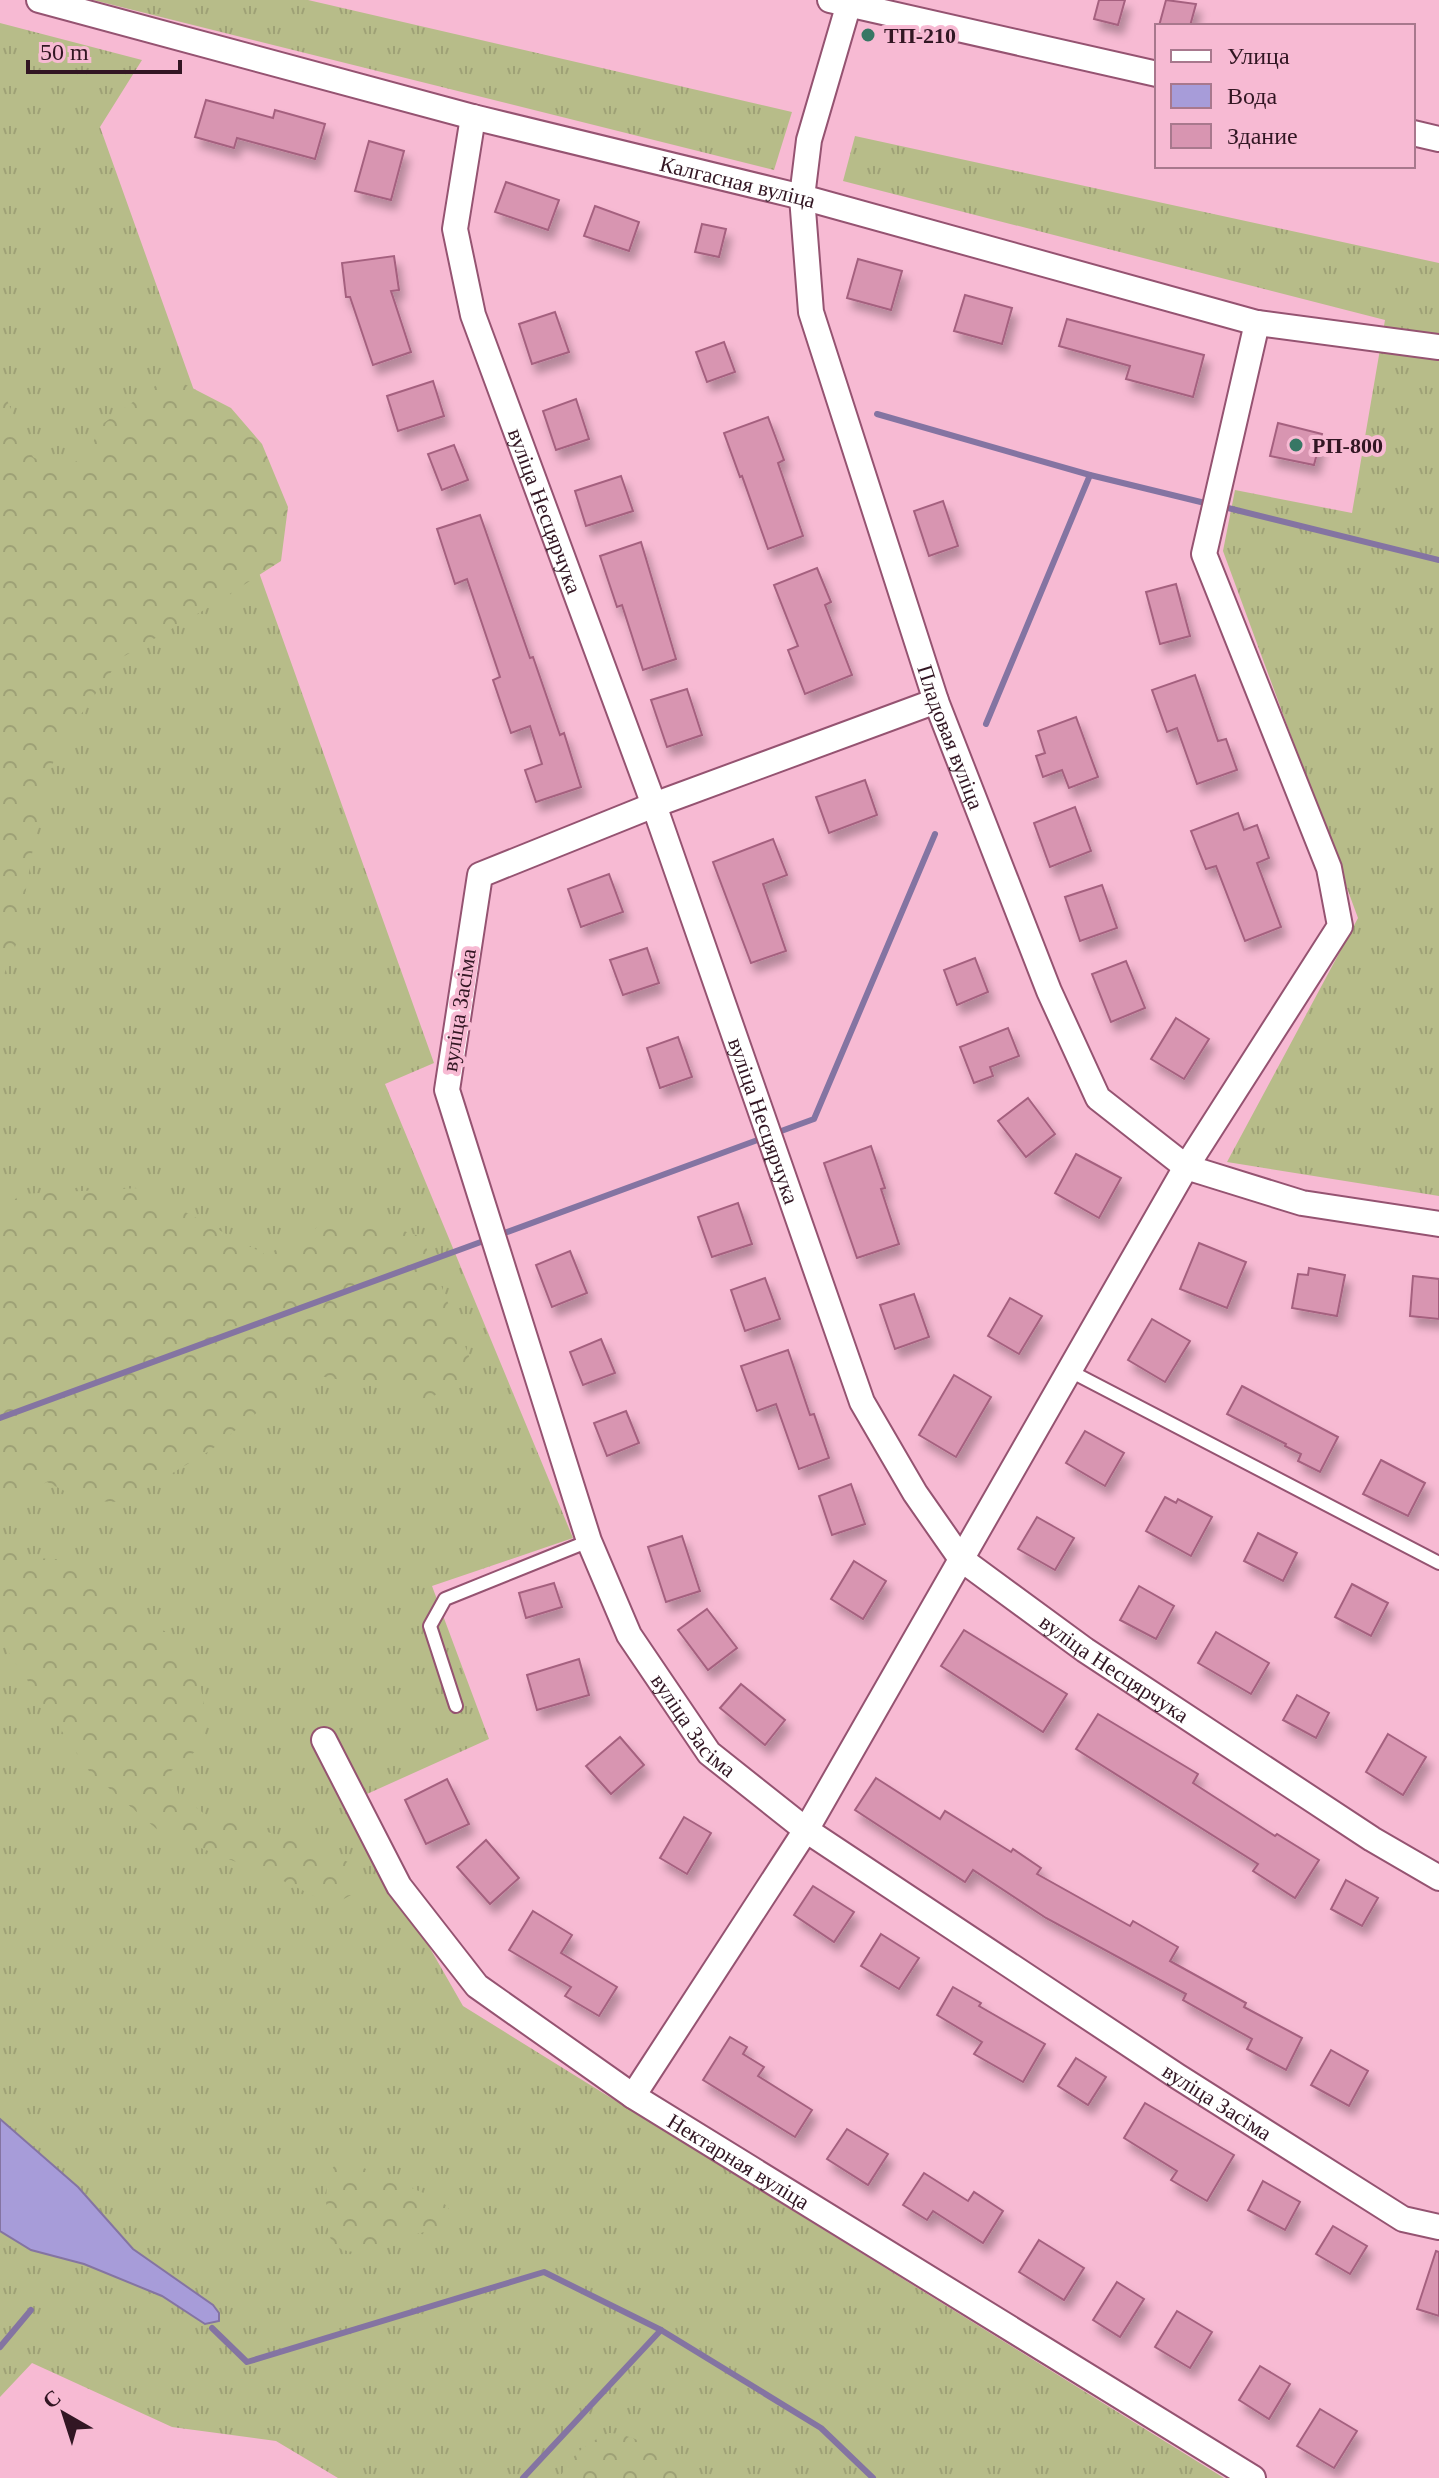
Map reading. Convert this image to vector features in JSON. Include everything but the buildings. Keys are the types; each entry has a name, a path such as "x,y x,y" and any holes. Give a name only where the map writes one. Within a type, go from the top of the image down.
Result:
{"street":[{"name":"Калгасная вуліца","path":"39,0 473,117 802,197 1257,323 1439,347"},
{"path":"843,1 1155,74"},
{"name":"Пладовая вуліца","path":"843,1 809,140 802,197 811,312 936,701 1049,991 1098,1098 1186,1167 1302,1203 1439,1224"},
{"name":"вуліца Несцярчука","path":"473,117 455,229 473,315 654,805 862,1402 915,1493 961,1559 1085,1650 1372,1839 1439,1878"},
{"path":"1415,133 1439,139"},
{"path":"633,2096 806,1830 1186,1167 1340,926 1329,868 1204,554 1257,323"},
{"path":"654,805 936,701"},
{"name":"вуліца Засіма","path":"654,805 480,875 447,1090 589,1541 629,1635 709,1753 806,1830 1177,2076 1389,2211 1403,2219 1439,2227"},
{"name":"Нектарная вуліца","path":"324,1740 399,1886 477,1986 633,2096 1253,2478"}],"lane":[{"path":"1070,1371 1439,1563"},
{"path":"456,1706 430,1626 445,1599 589,1541"}],"green space":[{"path":"93,0 308,0 792,112 774,170"},
{"path":"0,23 142,60 100,127 434,1063 385,1084 573,1538 432,1586 489,1739 347,1803 463,2006 1224,2478 338,2478 276,2441 172,2427 32,2363 0,2397 0,2231 31,2250 84,2264 162,2296 205,2324 213,2305 133,2249 78,2187 0,2119"},
{"path":"855,136 1439,263 1439,1196 1227,1162 1358,918 1223,551 1235,490 1352,513 1385,320 843,181"},
{"path":"169,376 231,408 262,444 288,507 281,561 121,658 72,727 45,778 17,942 0,984 0,385 33,457 55,469 86,458 101,425"},
{"path":"140,1188 266,1255 329,1221 379,1223 422,1237 469,1356 464,1375 428,1400 395,1390 314,1375 270,1402 211,1450 124,1502 84,1501 47,1482 16,1499 0,1516 0,1210 22,1194"},
{"path":"0,1547 23,1557 83,1561 109,1585 120,1611 169,1633 200,1683 207,1723 197,1750 171,1771 179,1795 206,1815 303,1842 348,1862 360,1873 360,1890 333,1905 277,1878 160,1832 89,1771 0,1640"},
{"path":"347,2161 438,2199 448,2207 451,2215 438,2228 354,2252 339,2248 332,2241 328,2227 327,2184 333,2168"},
{"path":"609,2433 643,2443 692,2478 560,2478 580,2451"}],"water":[{"path":"0,2119 78,2187 133,2249 213,2305 219,2313 219,2321 205,2324 162,2296 84,2264 31,2250 0,2231"}],"waterway":[{"path":"877,414 1090,475 1209,504"},
{"path":"986,724 1090,475"},
{"path":"1220,506 1439,560"},
{"path":"773,1134 814,1119 935,834"},
{"path":"499,1235 763,1138"},
{"path":"0,1418 489,1239"},
{"path":"212,2328 247,2362 544,2272 661,2330 821,2428 873,2478"},
{"path":"0,2347 31,2310"},
{"path":"523,2478 661,2330"}],"place":[{"name":"ТП-210","path":"868,35"},
{"name":"РП-800","path":"1296,445"}]}
